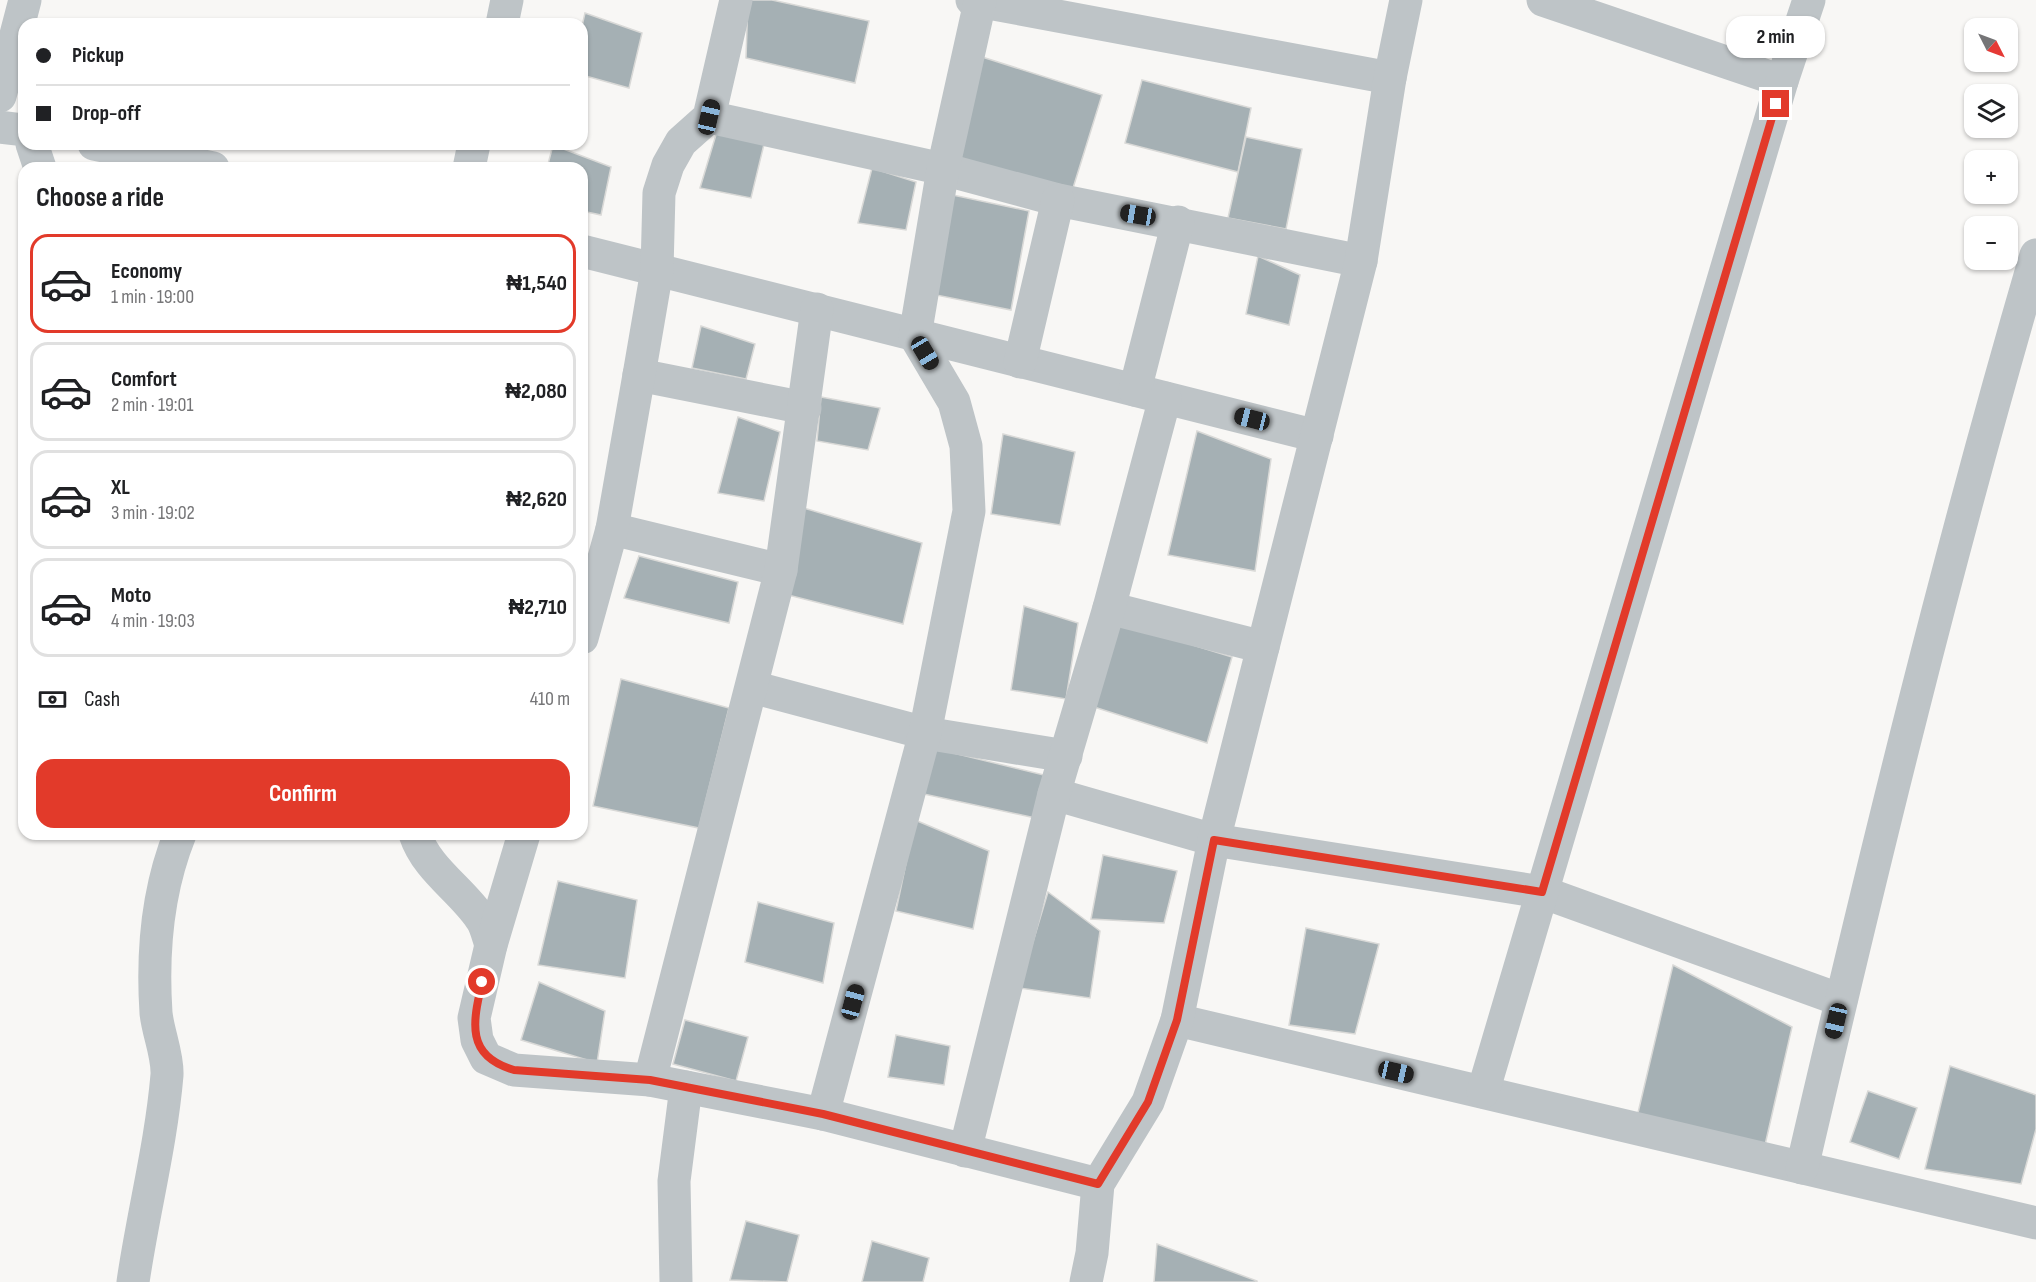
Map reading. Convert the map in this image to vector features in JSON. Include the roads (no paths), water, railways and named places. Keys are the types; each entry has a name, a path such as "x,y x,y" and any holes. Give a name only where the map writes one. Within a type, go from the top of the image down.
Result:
{"street":[{"path":"20,18 25,0"},
{"path":"503,18 507,0"},
{"path":"588,598 591,578 612,529 639,375 657,270 659,193 668,165 681,142 709,117 736,0"},
{"path":"1086,1282 1092,1253 1098,1184 1148,1102 1177,1020 1214,840 1360,261 1390,78 1406,0"},
{"path":"1543,0 1782,81"},
{"path":"1483,1092 1782,81 1809,0"},
{"path":"823,1114 925,733 969,511 966,446 954,402 915,336 943,169 976,1 1390,78"},
{"path":"0,96 18,27"},
{"path":"709,117 943,169 1058,200 1178,222 1360,261"},
{"path":"0,127 18,129"},
{"path":"124,150 183,162"},
{"path":"1020,362 1058,200"},
{"path":"965,1151 1054,794 1109,608 1150,394 1178,222"},
{"path":"588,253 1317,436"},
{"path":"1802,1168 1841,1000 1989,416 2036,255"},
{"path":"650,1080 781,570 817,309"},
{"path":"639,375 805,408"},
{"path":"612,529 781,570"},
{"path":"1109,608 1263,647"},
{"path":"752,687 925,733 1066,756"},
{"path":"1054,794 1214,840 1542,892 1841,1000"},
{"path":"133,1282 159,1141 167,1072 156,1014 155,948 160,902 178,840"},
{"path":"417,840 436,870 482,920 491,945"},
{"path":"522,840 491,945 474,1018 477,1040 486,1058 514,1070 650,1080 823,1114 1098,1184"},
{"path":"1177,1020 2036,1223"},
{"path":"676,1282 674,1181 686,1087"}]}
